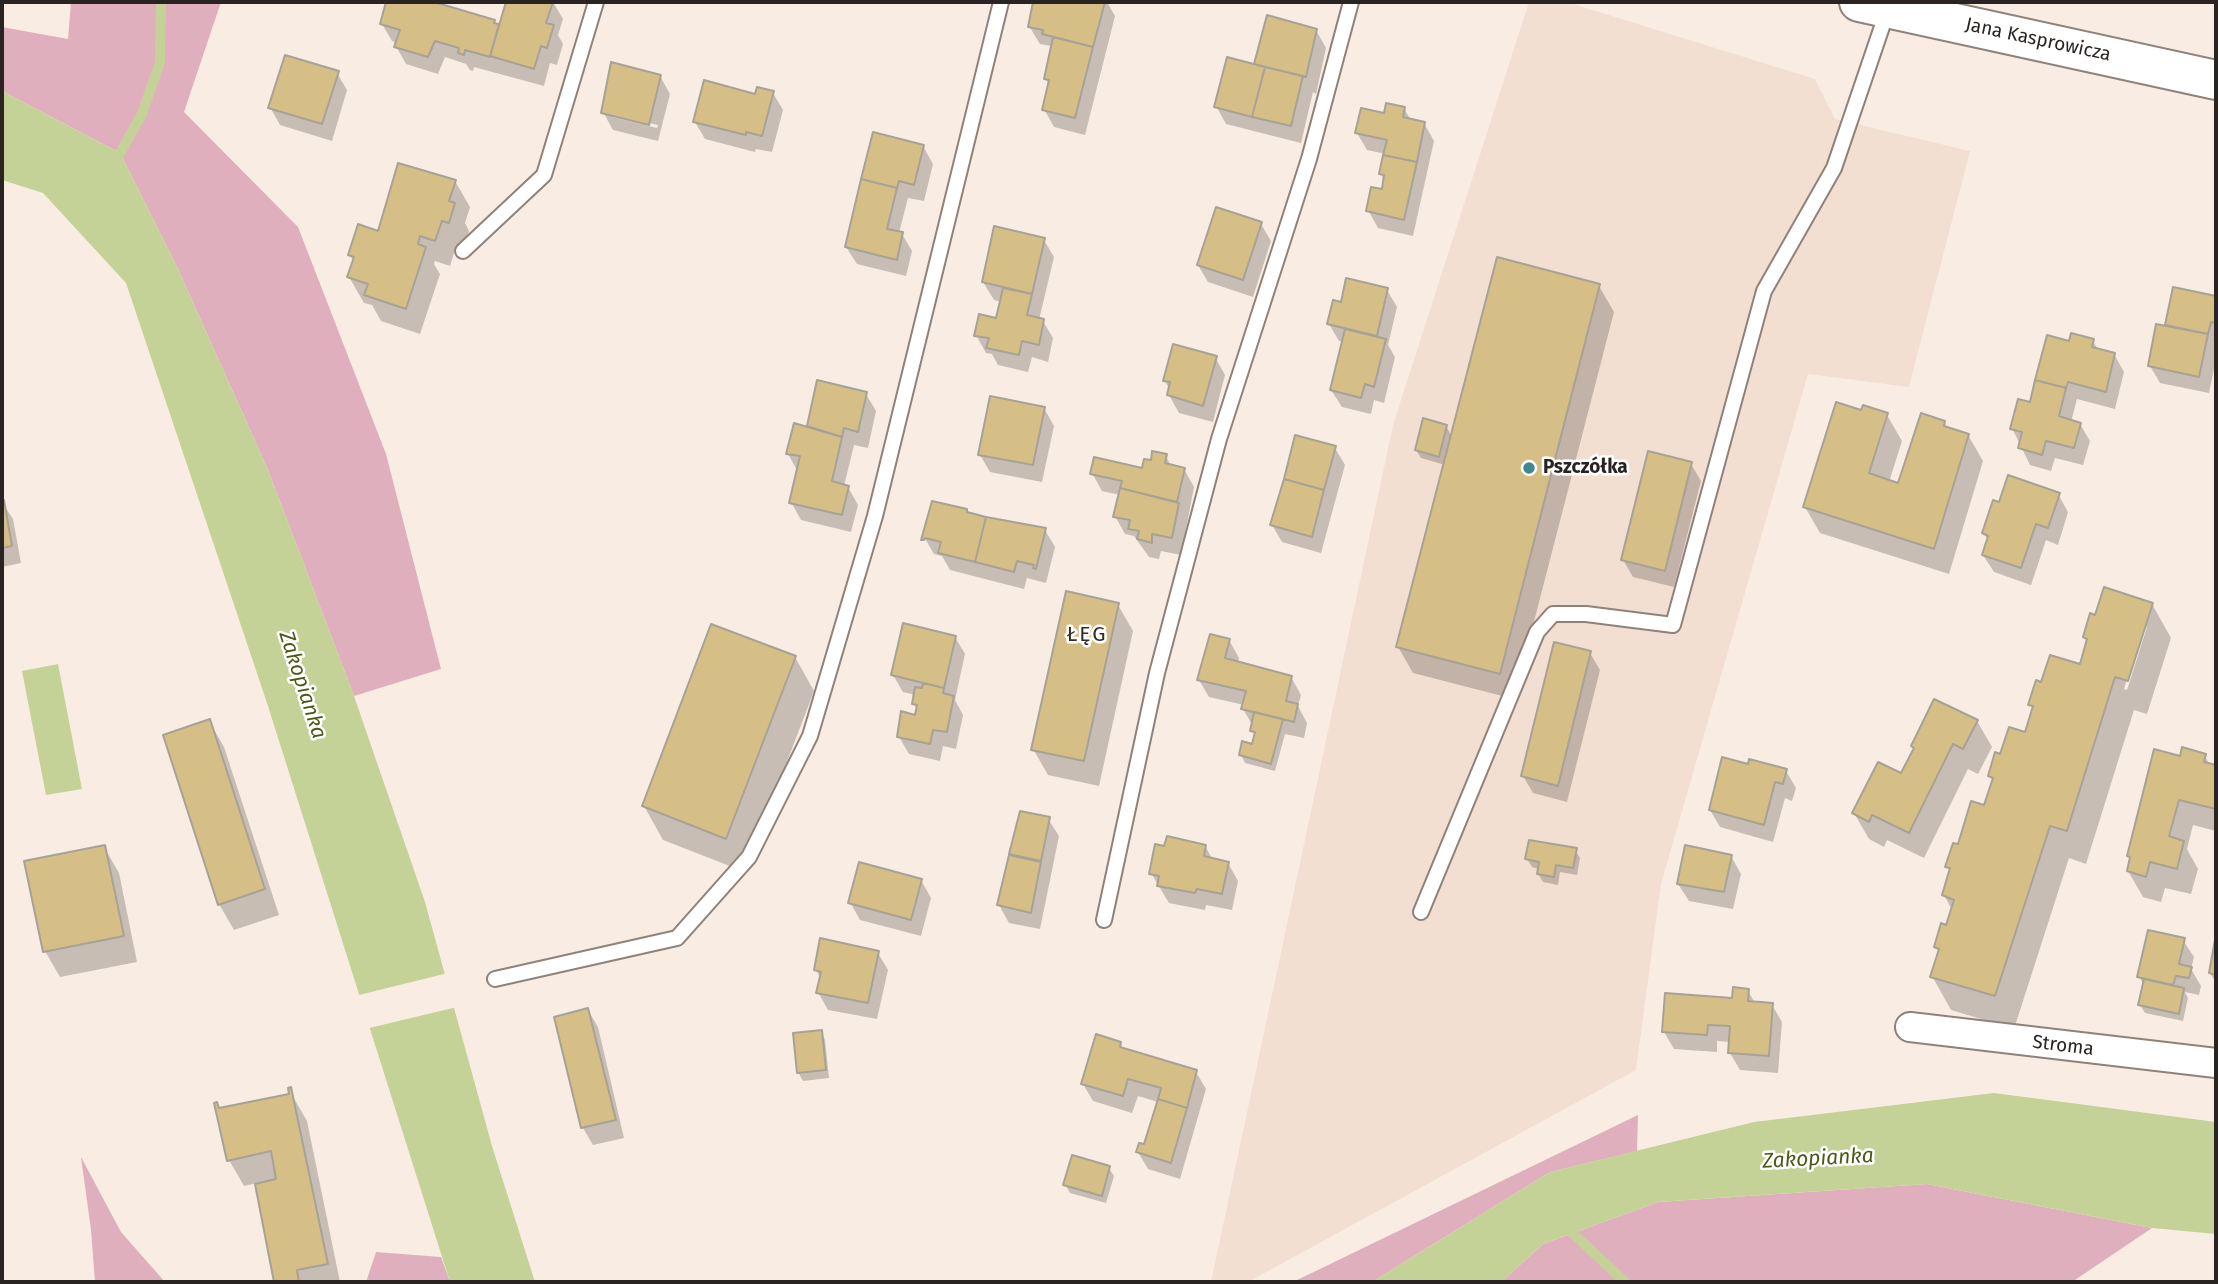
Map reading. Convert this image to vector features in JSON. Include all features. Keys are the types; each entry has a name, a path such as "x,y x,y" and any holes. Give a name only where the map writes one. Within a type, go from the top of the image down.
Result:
{"main road":[{"name":"Jana Kasprowicza","path":"1874,5 2216,80"}],"street":[{"name":"Stroma","path":"1910,1027 2216,1063"}],"lane":[{"path":"463,251 544,175 596,2"},
{"path":"495,979 677,938 749,857 810,736 875,516 1001,2"},
{"path":"1104,920 1157,673 1215,452 1309,159 1351,2"},
{"path":"1421,912 1537,632 1553,614 1586,614 1673,625 1764,291 1834,168 1874,5"}],"shaded area":[{"path":"71,2 221,2 184,112 298,227 386,454 441,669 354,696 268,470 177,267 120,153 2,91 2,27 68,39"},
{"path":"1529,2 1567,2 1815,79 1835,119 1970,151 1909,387 1808,374 1661,884 1636,1070 1248,1282 1211,1282 1393,425"},
{"path":"1638,1115 1637,1151 1550,1172 1372,1282 1293,1282"},
{"path":"81,1157 121,1232 165,1282 95,1282"},
{"path":"1927,1184 2152,1228 2072,1282 1501,1282 1543,1244 1658,1202"},
{"path":"376,1252 441,1257 450,1282 366,1282"}],"water":[{"name":"Zakopianka","path":"2,91 120,153 177,267 268,470 354,696 425,902 492,1146 535,1282 450,1282 267,703 126,283 43,193 2,180"},
{"path":"58,664 82,789 46,795 22,671"},
{"name":"Zakopianka","path":"1994,1093 2216,1122 2216,1234 2152,1228 1927,1184 1658,1202 1543,1244 1501,1282 1372,1282 1550,1172 1754,1122"}],"pier":[{"path":"448,973 457,1007 365,1029 355,996"}],"building":[{"path":"386,2 434,2 495,20 494,23 499,24 490,57 465,50 464,55 458,53 459,48 435,41 428,57 394,47 400,30 380,24"},
{"path":"506,2 553,2 546,23 554,25 547,48 541,46 534,69 490,56"},
{"path":"1033,2 1105,2 1093,47 1042,34 1043,30 1028,27"},
{"path":"1267,15 1317,29 1306,77 1254,64"},
{"path":"1053,37 1093,47 1075,118 1042,110 1049,80 1044,79"},
{"path":"285,55 339,71 322,124 268,108"},
{"path":"1227,57 1265,67 1252,117 1214,107"},
{"path":"611,62 661,75 649,125 601,113"},
{"path":"1265,67 1303,76 1291,126 1252,117"},
{"path":"704,80 755,94 757,87 774,91 762,136 746,132 746,135 693,122"},
{"path":"1386,103 1405,107 1403,117 1425,122 1417,162 1383,155 1387,140 1355,133 1361,108 1384,113"},
{"path":"873,132 924,145 914,185 899,181 897,188 861,179"},
{"path":"1383,155 1417,162 1404,220 1366,211 1371,187 1382,189 1384,175 1379,174"},
{"path":"398,163 456,180 449,201 455,203 449,223 442,221 435,241 420,236 418,244 426,247 406,309 364,295 368,284 347,277 354,257 348,255 358,224 378,231"},
{"path":"861,179 897,188 887,229 903,232 897,260 845,247"},
{"path":"1216,207 1262,222 1243,280 1197,265"},
{"path":"994,226 1045,238 1032,294 982,282"},
{"path":"1497,257 1600,284 1500,674 1396,647"},
{"path":"1346,278 1388,288 1377,336 1327,324 1333,300 1341,302"},
{"path":"2173,287 2216,296 2216,323 2211,322 2208,334 2165,325"},
{"path":"1003,288 1032,294 1027,315 1044,319 1039,345 1022,341 1019,355 986,348 989,338 974,336 979,314 996,318"},
{"path":"2156,324 2208,334 2199,377 2148,366"},
{"path":"1345,329 1386,339 1374,387 1365,384 1361,398 1330,390"},
{"path":"2071,333 2094,339 2092,347 2115,353 2106,392 2068,382 2066,388 2035,380 2047,335 2069,341"},
{"path":"1173,344 1217,356 1203,406 1167,395 1170,382 1163,381"},
{"path":"817,380 867,392 858,432 844,428 842,437 807,426"},
{"path":"2035,380 2066,388 2059,416 2081,423 2074,448 2046,441 2042,455 2018,448 2022,432 2010,429 2018,399 2030,402"},
{"path":"990,396 1045,407 1033,465 978,455"},
{"path":"1836,402 1861,410 1863,405 1888,413 1869,473 1898,483 1921,413 1945,421 1944,426 1969,434 1934,549 1803,507"},
{"path":"1423,418 1447,425 1439,457 1415,450"},
{"path":"794,423 842,437 832,481 849,486 842,515 789,503 800,456 786,454"},
{"path":"1295,435 1336,446 1324,490 1284,479"},
{"path":"1152,451 1167,454 1165,463 1185,468 1177,502 1120,488 1122,481 1090,474 1094,457 1142,468 1144,459 1151,460"},
{"path":"1648,451 1692,462 1665,571 1621,560"},
{"path":"2008,475 2060,493 2048,528 2036,524 2021,568 1982,555 1988,536 1982,533 1993,500 1999,502"},
{"path":"1284,479 1324,490 1312,537 1270,525"},
{"path":"1120,488 1179,503 1172,538 1152,534 1152,543 1137,539 1139,531 1128,529 1130,520 1113,517"},
{"path":"2,500 12,546 2,548"},
{"path":"932,501 967,509 967,512 986,517 975,562 938,553 941,542 925,538 921,540"},
{"path":"986,517 1046,528 1036,569 1033,568 1034,565 1017,561 1014,572 975,562"},
{"path":"2104,587 2153,603 2128,681 2115,677 2067,831 2050,826 1995,996 1930,977 1939,949 1934,947 1941,923 1946,925 1954,900 1942,895 1950,868 1945,867 1953,843 1958,844 1971,801 1984,805 1993,778 1988,776 1995,752 2000,754 2009,727 2025,732 2033,706 2028,705 2036,680 2041,682 2050,655 2080,664 2087,639 2083,637 2090,613 2095,615"},
{"path":"1066,591 1119,603 1084,761 1031,750"},
{"path":"903,623 956,636 944,688 891,675"},
{"path":"711,624 796,656 726,839 642,806"},
{"path":"1210,634 1230,639 1225,658 1292,676 1286,701 1298,704 1294,722 1241,709 1246,691 1197,680"},
{"path":"1554,642 1591,651 1558,786 1521,776"},
{"path":"923,683 944,688 943,693 954,696 947,732 933,730 930,744 897,737 901,711 915,715 917,705 912,704 915,687 922,688"},
{"path":"1934,699 1978,720 1963,749 1953,744 1909,833 1872,815 1869,822 1852,813 1878,762 1901,773"},
{"path":"1254,712 1283,719 1271,764 1239,755 1242,741 1252,744 1255,732 1250,731"},
{"path":"210,719 265,889 218,905 163,735"},
{"path":"2182,747 2206,754 2204,762 2216,765 2216,809 2179,800 2169,836 2184,841 2177,869 2150,862 2146,877 2127,871 2130,857 2127,856 2154,749 2180,756"},
{"path":"1722,757 1748,764 1749,759 1787,769 1783,784 1775,782 1764,825 1709,810"},
{"path":"1020,811 1050,817 1041,861 1009,854"},
{"path":"1167,836 1206,845 1204,856 1229,862 1222,894 1197,889 1195,893 1157,886 1159,876 1149,874 1155,844 1164,846"},
{"path":"1529,840 1577,848 1573,868 1556,865 1554,877 1537,874 1539,862 1525,859"},
{"path":"105,845 124,936 43,952 24,861"},
{"path":"1685,845 1732,855 1724,892 1677,884"},
{"path":"1009,855 1041,862 1031,913 997,905"},
{"path":"859,862 922,879 911,920 848,903"},
{"path":"2148,930 2185,938 2179,964 2192,967 2189,978 2176,976 2173,985 2137,977"},
{"path":"2216,934 2216,975 2209,973"},
{"path":"820,938 879,951 868,1003 816,993 821,972 814,970"},
{"path":"2144,979 2184,988 2179,1014 2138,1005"},
{"path":"1733,987 1749,989 1748,1001 1773,1003 1769,1056 1728,1053 1730,1026 1708,1025 1707,1035 1662,1032 1665,993 1732,998"},
{"path":"588,1008 616,1120 581,1128 554,1017"},
{"path":"822,1030 826,1070 797,1073 793,1033"},
{"path":"1096,1034 1121,1042 1120,1047 1197,1070 1187,1108 1158,1099 1161,1088 1128,1079 1123,1096 1081,1084"},
{"path":"291,1087 328,1264 297,1270 299,1282 274,1282 255,1184 276,1179 271,1151 227,1161 214,1103 217,1102 219,1108 289,1094 288,1088"},
{"path":"1158,1099 1187,1108 1171,1163 1136,1152 1139,1143 1144,1144"},
{"path":"1072,1155 1110,1166 1102,1196 1063,1185"}],"waterway":[{"path":"110,160 120,153 142,114 160,62 161,2"},
{"path":"1564,1225 1625,1282"}],"place":[{"name":"Pszczółka","path":"1529,468"}],"district":[{"name":"ŁĘG","path":"1087,635"}]}
